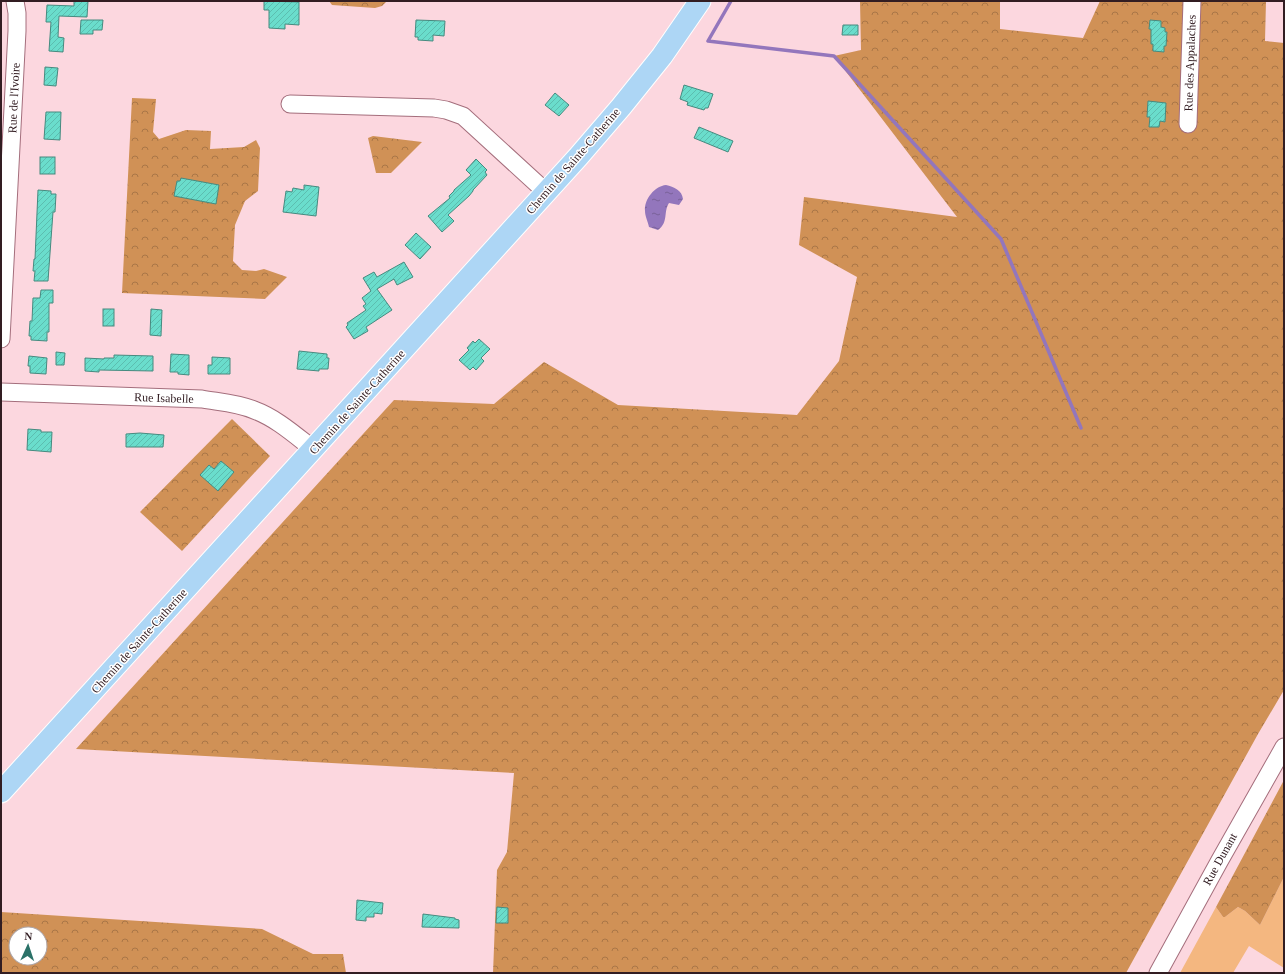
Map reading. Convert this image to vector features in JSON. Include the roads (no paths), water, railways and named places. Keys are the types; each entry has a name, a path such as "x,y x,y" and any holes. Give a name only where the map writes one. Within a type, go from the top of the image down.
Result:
{"main road":[{"name":"Chemin de Sainte-Catherine","path":"1,792 546,192 621,107 662,56 700,1"}],"street":[{"name":"Rue de l'Ivoire","path":"1,339 18,31 17,13 14,1"},
{"name":"Rue des Appalaches","path":"1188,124 1192,1"},
{"path":"290,104 434,108 456,113 463,116 546,192"},
{"name":"Rue Isabelle","path":"1,392 202,399 227,403 254,410 278,423 314,449"},
{"name":"Rue Dunant","path":"1158,973 1284,747"}],"water":[{"path":"666,185 679,191 683,199 679,205 669,203 666,210 664,224 658,230 649,227 645,215 645,206 648,198 654,191"}],"waterway":[{"path":"731,1 708,41 834,56 1001,239 1081,428"}]}
